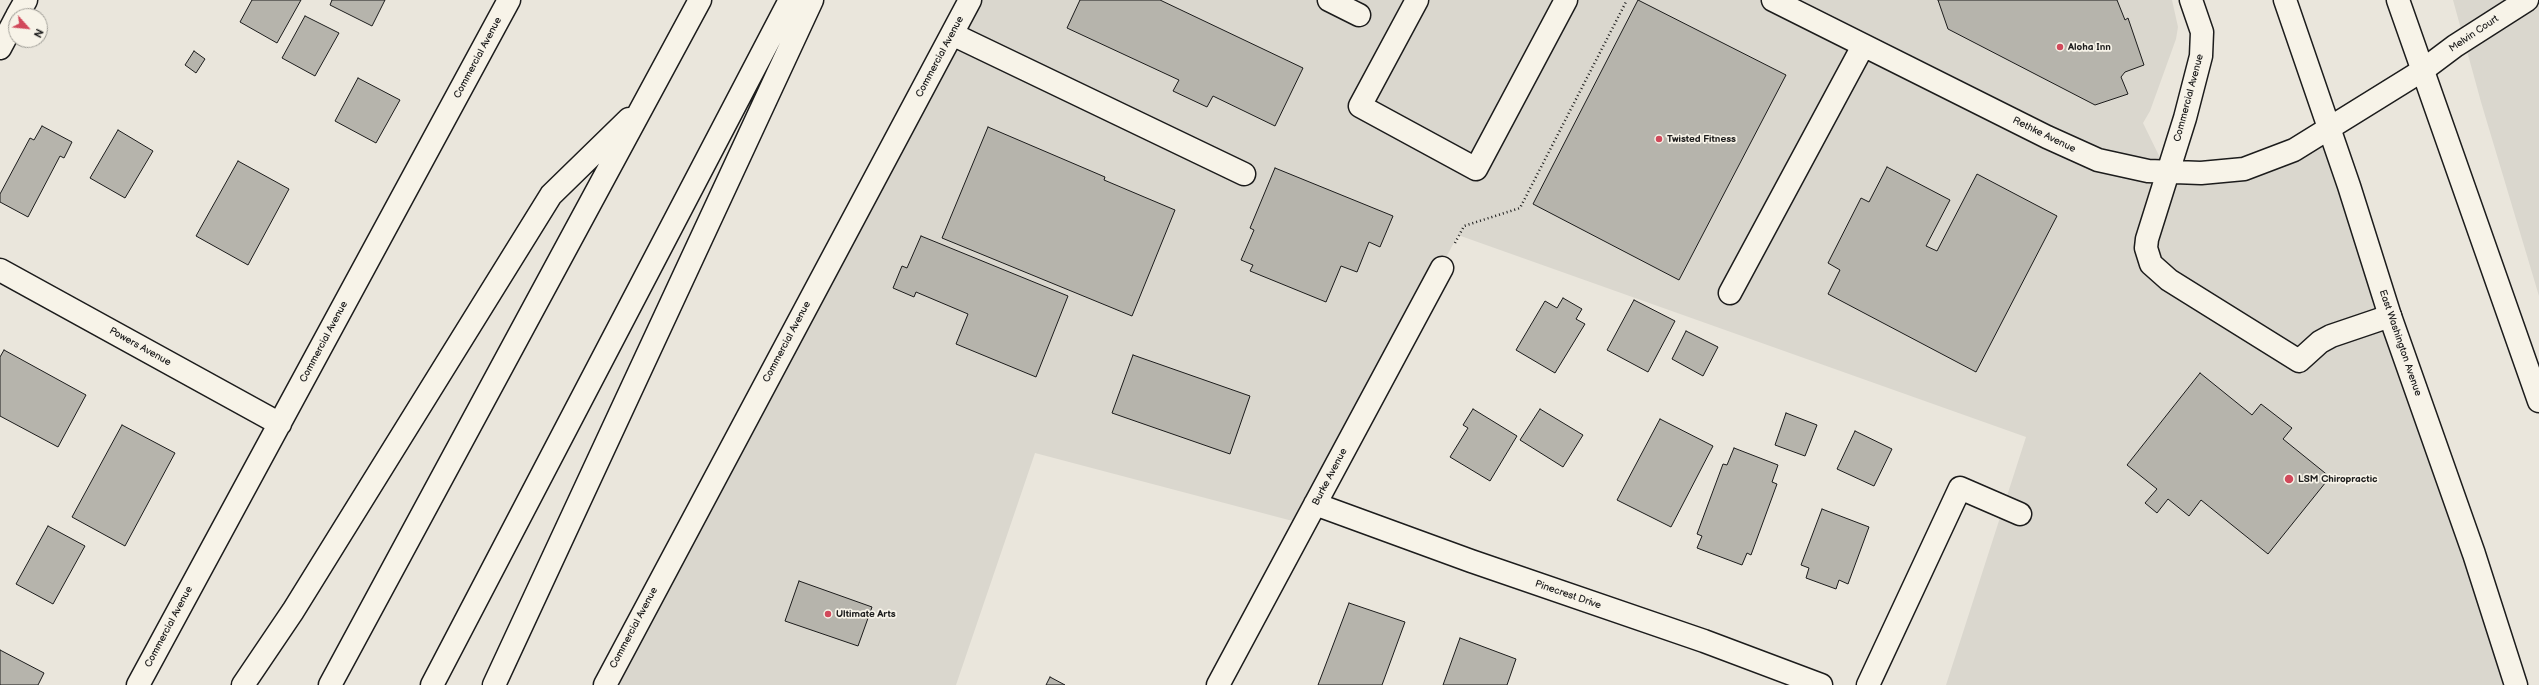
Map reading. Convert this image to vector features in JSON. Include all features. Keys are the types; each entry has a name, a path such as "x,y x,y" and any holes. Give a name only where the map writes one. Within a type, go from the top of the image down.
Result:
{"main road":[{"name":"Commercial Avenue","path":"138,685 509,0"},
{"path":"330,685 700,0"},
{"path":"432,685 790,0"},
{"path":"494,685 812,0"},
{"name":"Commercial Avenue","path":"605,685 970,0"},
{"path":"1329,0 1359,16"},
{"path":"1417,0 1360,106 1476,169 1566,0"},
{"name":"Rethke Avenue","path":"1773,0 1863,46 2098,160 2131,169 2201,173 2250,167 2294,150 2329,129"},
{"name":"Commercial Avenue","path":"2191,0 2202,32 2201,52 2185,118 2150,226 2146,248 2151,264 2169,280 2299,361 2320,342 2331,336 2390,316"},
{"name":"East Washington Avenue","path":"2285,0 2390,316 2474,554 2516,685"},
{"path":"2398,0 2539,401"},
{"name":"Melvin Court","path":"2329,129 2423,70 2455,46 2526,0"},
{"path":"0,48 8,33"},
{"path":"952,34 1244,174"},
{"path":"1730,293 1863,46"},
{"path":"243,685 292,611 551,195 644,104"},
{"name":"Burke Avenue","path":"1218,685 1442,268"},
{"name":"Powers Avenue","path":"0,270 280,424"},
{"path":"1868,685 1960,488 2020,514"},
{"name":"Pinecrest Drive","path":"1316,504 1471,561 1704,641 1821,685"}],"path":[{"path":"1442,268 1464,226 1520,208 1628,0"}],"shaded area":[{"path":"970,0 2172,0 2178,27 2176,39 2150,111 2143,123 2167,172 2201,173 2329,129 2516,685 1946,685 2026,437 1458,235 1304,524 1035,453 956,685 605,685"},
{"path":"2453,0 2539,0 2539,296 2481,102"}],"building":[{"path":"252,0 301,0 277,43 240,22"},
{"path":"332,0 385,0 372,26 330,5"},
{"path":"1080,0 1160,0 1303,68 1275,126 1213,96 1207,107 1173,91 1179,80 1067,28"},
{"name":"Twisted Fitness","path":"1638,0 1786,75 1679,280 1533,204"},
{"name":"Aloha Inn","path":"1938,0 2117,0 2125,20 2128,18 2144,65 2125,72 2121,77 2128,94 2095,105 1948,29"},
{"path":"305,16 339,33 315,76 282,58"},
{"path":"194,51 205,59 196,73 185,65"},
{"path":"358,78 400,100 376,143 335,121"},
{"path":"42,126 72,142 64,158 60,156 28,217 0,202 0,194 30,138 34,140"},
{"path":"988,127 1105,177 1104,180 1175,210 1132,316 942,238"},
{"path":"118,130 153,151 125,198 90,178"},
{"path":"238,161 289,189 248,265 196,236"},
{"path":"1887,167 1950,200 1926,246 1937,251 1977,174 2057,216 1976,372 1828,294 1840,270 1828,263 1861,198 1869,202"},
{"path":"1275,168 1393,216 1380,247 1369,242 1357,272 1341,266 1326,302 1250,271 1253,265 1241,260 1254,230 1250,228"},
{"path":"921,236 1068,296 1036,377 956,344 968,314 916,292 914,297 893,288 902,266 907,268"},
{"path":"1563,298 1582,309 1576,319 1585,324 1555,373 1516,350 1545,301 1557,308"},
{"path":"1634,300 1675,321 1648,372 1607,350"},
{"path":"1686,331 1718,347 1703,376 1672,359"},
{"path":"4,350 86,395 58,447 0,416 0,357"},
{"path":"1133,355 1250,396 1230,454 1112,413"},
{"path":"2200,373 2252,415 2261,404 2292,428 2283,439 2330,477 2268,554 2201,500 2189,516 2168,499 2157,513 2145,503 2157,489 2127,465"},
{"path":"1473,409 1517,436 1490,481 1450,457 1468,428 1463,425"},
{"path":"1540,409 1583,435 1563,467 1520,440"},
{"path":"1786,413 1817,425 1805,456 1775,445"},
{"path":"1660,419 1713,446 1671,527 1617,500"},
{"path":"122,425 175,453 125,546 72,517"},
{"path":"1855,431 1892,449 1874,486 1837,469"},
{"path":"1734,448 1778,465 1772,482 1777,484 1751,555 1747,553 1742,565 1697,548 1702,536 1697,534 1723,464 1727,465"},
{"path":"1822,509 1869,527 1848,584 1839,580 1836,589 1806,578 1809,568 1801,565"},
{"path":"48,526 85,546 53,604 16,584"},
{"name":"Ultimate Arts","path":"799,581 872,607 858,646 785,621"},
{"path":"1349,603 1405,622 1382,685 1318,685"},
{"path":"1460,638 1516,659 1507,685 1443,685"},
{"path":"0,650 44,673 38,685 0,685"},
{"path":"1050,677 1065,685 1046,685"}],"place":[{"name":"Aloha Inn","path":"2060,47"},
{"name":"Twisted Fitness","path":"1659,139"},
{"name":"LSM Chiropractic","path":"2289,479"},
{"name":"Ultimate Arts","path":"828,614"}]}
